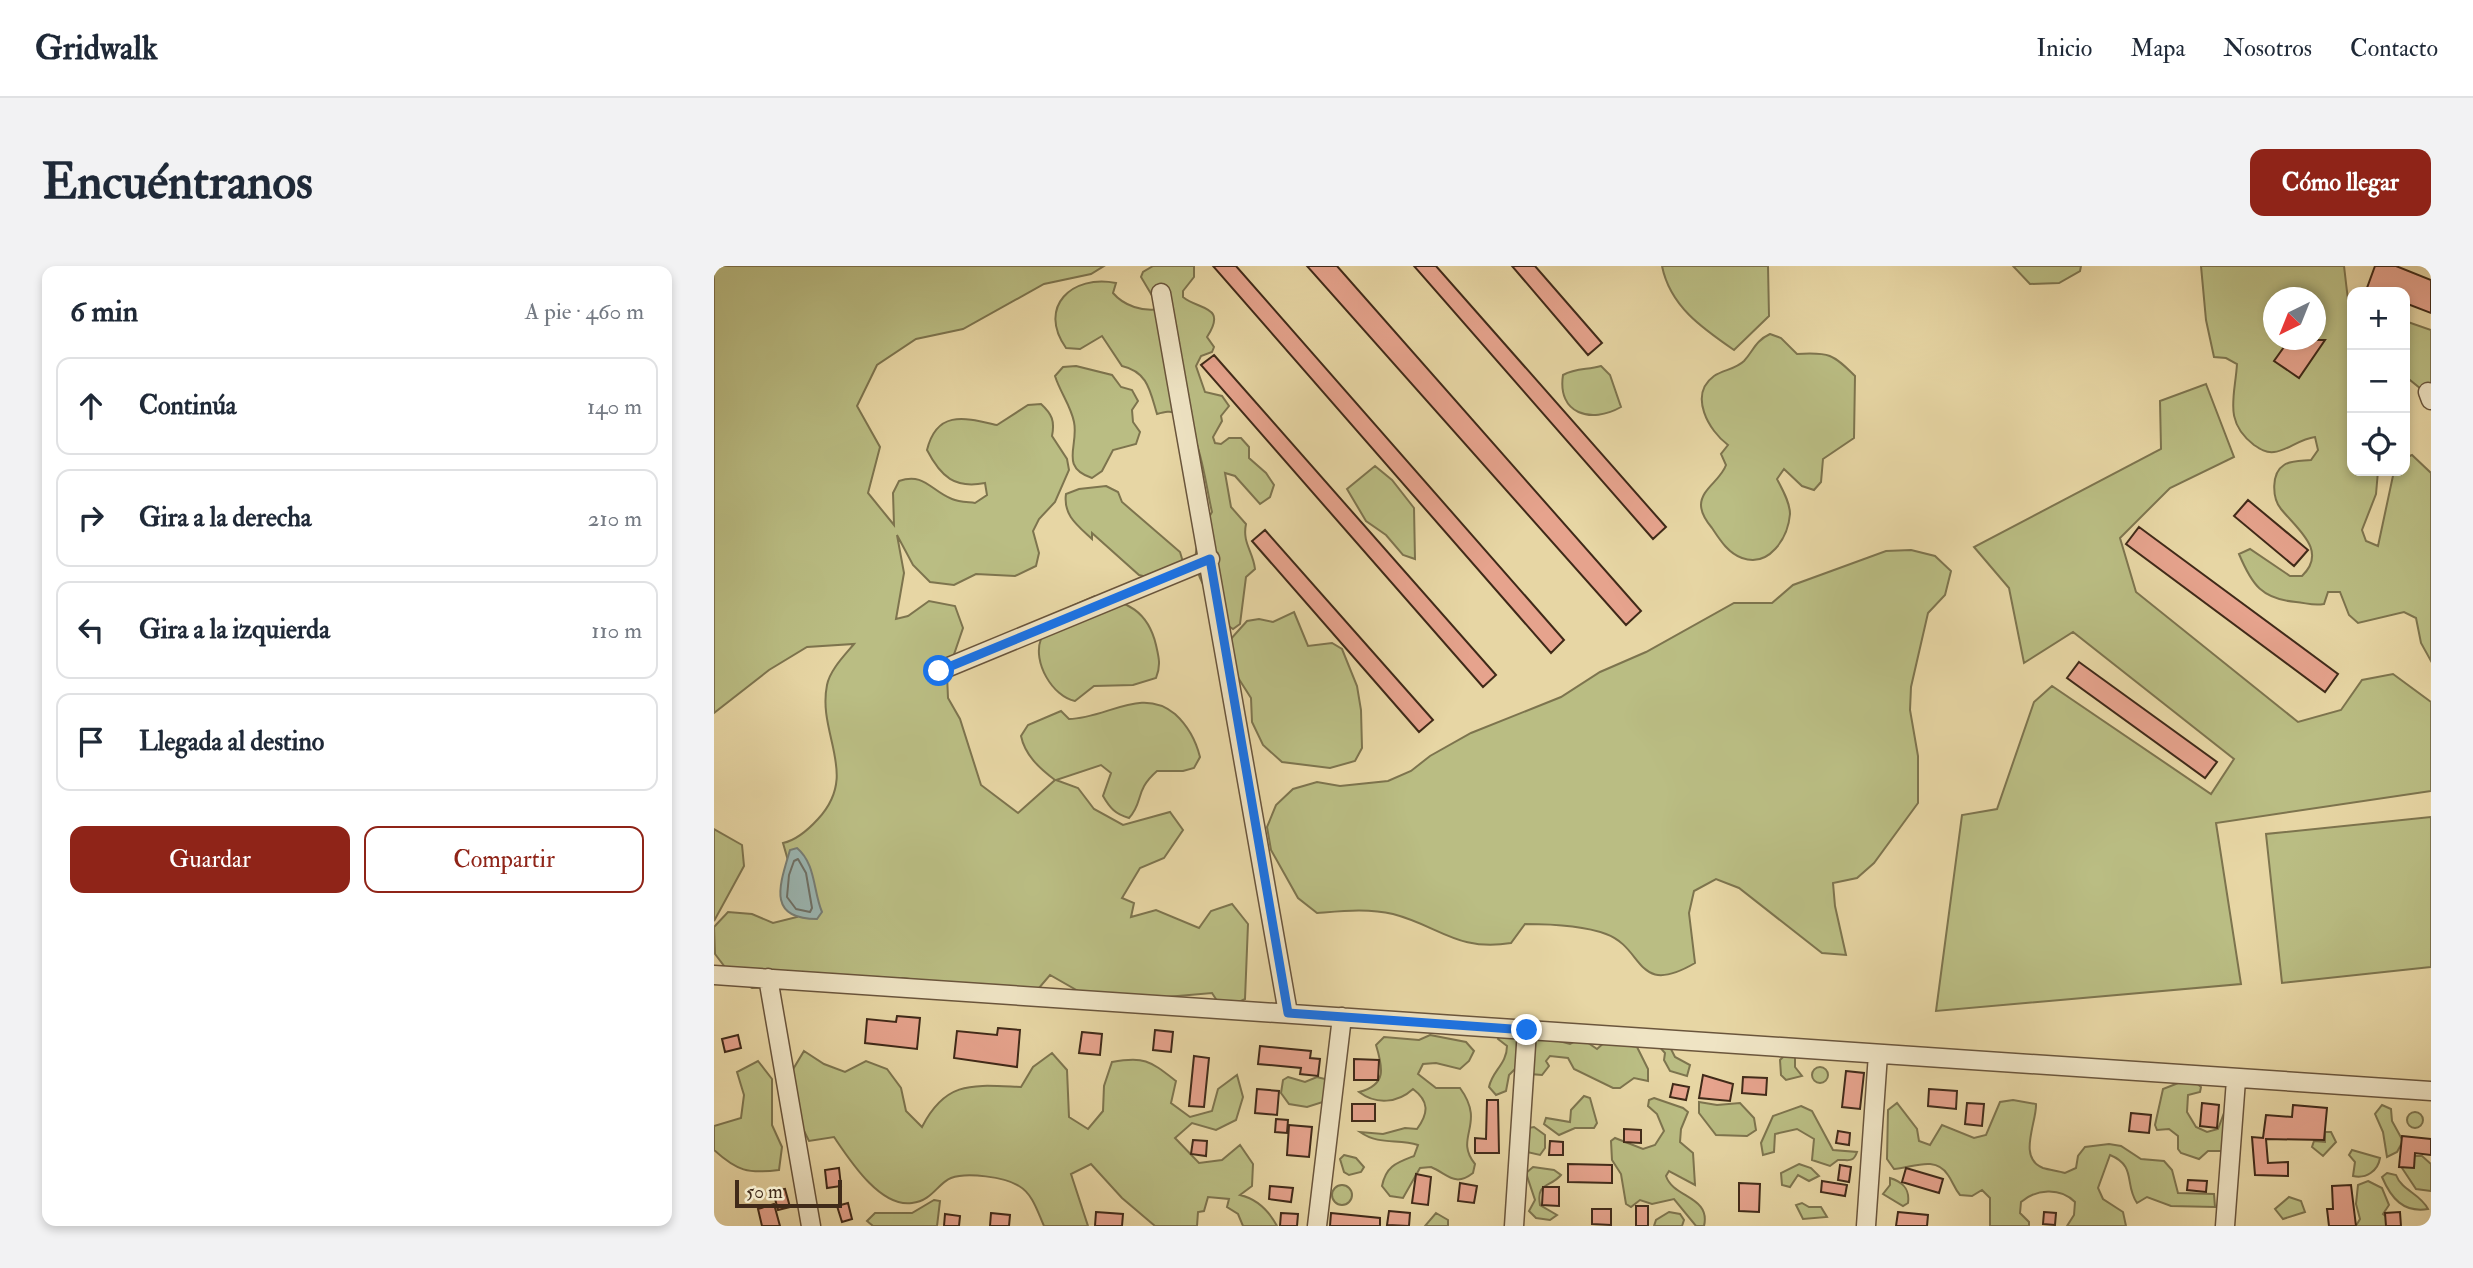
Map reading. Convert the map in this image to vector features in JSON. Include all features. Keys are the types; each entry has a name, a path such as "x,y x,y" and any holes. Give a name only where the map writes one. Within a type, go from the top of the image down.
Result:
{"street":[{"path":"1161,293 1288,1013"},
{"path":"939,671 1210,559"},
{"path":"714,975 2236,1080 2431,1091"},
{"path":"768,978 811,1226"},
{"path":"1317,1226 1342,1017"},
{"path":"1514,1226 1527,1030"},
{"path":"1866,1226 1878,1054"},
{"path":"2225,1226 2236,1080"}],"green space":[{"path":"714,266 1104,266 1091,274 1044,284 963,329 916,339 877,365 857,406 880,447 868,493 894,525 893,493 899,481 915,479 952,499 975,503 987,495 985,483 965,484 950,479 927,450 938,428 945,422 964,419 997,425 1028,405 1041,404 1048,411 1053,422 1052,436 1067,459 1069,470 1055,502 1039,519 1033,531 1039,553 1036,566 1015,576 976,574 954,585 930,582 913,565 897,535 904,573 896,619 908,616 929,601 955,606 963,628 947,675 948,698 960,719 981,785 1018,813 1055,780 1038,766 1026,749 1021,736 1028,725 1061,711 1069,719 1083,718 1136,703 1162,706 1179,718 1196,745 1200,757 1194,768 1183,771 1157,771 1142,790 1129,818 1113,810 1103,796 1111,773 1101,765 1056,780 1078,788 1094,809 1123,825 1170,812 1183,830 1164,858 1140,868 1122,898 1134,903 1131,917 1156,910 1199,928 1211,911 1232,904 1248,924 1245,999 1223,1010 1212,993 1143,999 1087,996 1050,975 1039,988 983,988 902,978 878,984 752,988 731,975 715,954 714,927 728,912 752,914 773,923 797,917 797,892 783,843 793,840 818,819 830,802 836,786 837,770 825,703 827,685 834,669 854,644 807,647 769,670 714,713"},
{"path":"1153,266 1194,266 1194,277 1183,291 1183,297 1208,310 1214,319 1207,337 1214,347 1212,352 1201,356 1196,366 1205,392 1222,396 1229,406 1221,416 1222,421 1213,437 1215,443 1221,444 1229,438 1241,438 1249,447 1249,458 1266,473 1274,485 1270,497 1260,504 1235,476 1225,473 1231,507 1246,524 1245,537 1255,569 1246,577 1240,624 1233,629 1227,625 1197,570 1197,545 1212,512 1192,431 1178,414 1157,414 1150,390 1143,378 1122,366 1102,336 1080,349 1066,348 1058,333 1055,319 1057,307 1073,289 1086,284 1116,283 1113,293 1128,305 1141,309 1160,309 1141,277 1143,272"},
{"path":"1662,266 1768,266 1769,316 1734,350 1689,315 1672,293"},
{"path":"2013,266 2081,266 2080,271 2059,283 2030,284"},
{"path":"2201,266 2344,266 2347,292 2347,476 2378,476 2376,494 2362,530 2366,541 2378,546 2393,476 2410,476 2412,455 2431,473 2431,661 2421,643 2416,618 2404,612 2358,623 2349,615 2340,592 2328,592 2324,604 2313,605 2275,598 2266,594 2254,582 2239,554 2250,549 2290,576 2302,576 2309,567 2312,558 2308,541 2281,509 2274,486 2277,474 2284,465 2294,461 2311,460 2318,450 2315,437 2279,451 2266,451 2254,445 2244,436 2234,418 2233,398 2237,364 2226,358 2214,357 2206,320"},
{"path":"2410,323 2431,330 2431,408 2421,389 2410,380"},
{"path":"1770,334 1781,338 1797,354 1816,353 1830,356 1855,376 1854,438 1823,459 1821,482 1814,490 1802,486 1784,469 1777,479 1790,509 1785,532 1769,555 1752,560 1737,556 1728,549 1702,511 1704,494 1726,465 1721,454 1728,445 1708,422 1702,402 1706,384 1714,376 1741,364 1758,343"},
{"path":"1076,366 1112,375 1121,387 1132,390 1138,401 1132,410 1133,422 1140,432 1136,444 1113,450 1102,471 1092,478 1076,468 1073,462 1074,422 1055,376 1063,367"},
{"path":"1601,366 1610,375 1621,407 1598,415 1579,412 1565,399 1563,375"},
{"path":"2206,384 2234,457 2170,488 2120,538 2136,592 2298,722 2341,710 2362,680 2393,674 2431,702 2431,791 2216,823 2241,984 1936,1011 1962,815 1997,809 2034,702 2052,686 2211,794 2234,759 2073,632 2024,663 2009,588 1974,547 2161,449 2160,401"},
{"path":"1375,466 1392,480 1414,508 1415,559 1403,555 1386,535 1366,521 1347,489"},
{"path":"1106,486 1118,492 1122,502 1180,552 1183,562 1151,578 1139,575 1092,533 1092,539 1081,529 1069,514 1066,494 1079,489"},
{"path":"1911,550 1935,556 1951,571 1945,595 1928,613 1911,687 1910,710 1918,756 1918,803 1874,863 1857,878 1833,883 1835,906 1846,955 1822,953 1739,888 1716,879 1694,891 1689,913 1695,963 1676,972 1661,975 1651,973 1619,941 1597,931 1577,927 1525,924 1511,943 1477,944 1384,912 1355,910 1317,913 1298,898 1271,850 1267,827 1276,805 1293,789 1317,782 1340,786 1388,781 1411,771 1430,756 1471,733 1561,697 1600,672 1646,652 1734,603 1772,603 1793,585 1886,551"},
{"path":"1095,596 1117,601 1142,616 1152,633 1159,669 1156,678 1133,685 1094,686 1075,701 1052,686 1042,668 1039,648 1043,634 1064,616 1070,607"},
{"path":"1294,612 1308,646 1332,643 1342,649 1357,686 1361,710 1362,748 1355,761 1330,768 1282,762 1263,745 1252,722 1251,698 1237,676 1229,641 1247,621 1259,619 1273,622"},
{"path":"2431,817 2431,967 2282,983 2266,834"},
{"path":"714,829 742,845 744,866 714,921"},
{"path":"1501,1033 1513,1035 1522,1044 1522,1062 1509,1075 1506,1091 1496,1095 1489,1087 1506,1052 1507,1046 1498,1039"},
{"path":"1430,1035 1466,1042 1474,1051 1469,1061 1460,1069 1436,1063 1423,1064 1418,1074 1436,1088 1460,1088 1471,1112 1467,1146 1475,1164 1473,1173 1457,1179 1431,1167 1420,1168 1403,1198 1390,1196 1382,1186 1386,1174 1397,1163 1414,1156 1418,1145 1375,1139 1360,1132 1383,1134 1405,1128 1417,1129 1424,1118 1426,1108 1422,1098 1413,1089 1401,1097 1387,1101 1372,1099 1359,1092 1379,1080 1381,1068 1376,1045 1384,1037 1419,1040"},
{"path":"1536,1035 1570,1044 1581,1038 1597,1049 1606,1041 1637,1047 1648,1069 1648,1081 1634,1078 1620,1088 1613,1088 1574,1069 1568,1058 1550,1056 1546,1061 1549,1066 1542,1075 1530,1074"},
{"path":"1657,1044 1670,1047 1675,1057 1690,1065 1687,1076 1670,1071 1664,1060 1665,1053"},
{"path":"804,1051 824,1064 845,1072 866,1061 887,1069 901,1088 906,1111 922,1127 931,1112 951,1093 975,1086 1021,1087 1033,1067 1052,1053 1067,1070 1069,1117 1088,1129 1103,1111 1104,1086 1112,1062 1140,1060 1160,1069 1176,1081 1171,1103 1190,1117 1212,1111 1218,1089 1237,1075 1243,1097 1236,1120 1216,1130 1192,1123 1175,1138 1199,1163 1222,1160 1240,1145 1253,1164 1252,1186 1240,1195 1262,1206 1277,1226 1243,1226 1238,1214 1227,1207 1229,1199 1208,1197 1204,1211 1198,1212 1197,1226 1155,1226 1122,1198 1091,1164 1071,1174 1088,1226 1044,1226 1024,1189 1005,1180 986,1176 966,1175 951,1178 919,1202 900,1203 888,1198 867,1180 834,1137 809,1141 798,1119 792,1071"},
{"path":"1786,1054 1795,1056 1795,1067 1802,1076 1786,1080 1781,1075 1780,1060"},
{"path":"758,1061 772,1079 772,1125 782,1147 779,1170 759,1172 736,1167 714,1150 714,1126 741,1118 744,1095 737,1072"},
{"path":"1820,1067 1828,1075 1820,1083 1812,1075"},
{"path":"1288,1077 1305,1082 1317,1077 1329,1080 1326,1101 1307,1107 1289,1104 1281,1093 1283,1080"},
{"path":"2191,1078 2201,1087 2200,1092 2188,1095 2187,1112 2196,1127 2207,1132 2218,1129 2224,1113 2230,1115 2241,1130 2240,1137 2224,1151 2208,1151 2199,1159 2181,1153 2178,1149 2178,1136 2169,1129 2157,1130 2155,1125 2163,1089"},
{"path":"1584,1096 1590,1098 1597,1123 1594,1128 1575,1128 1559,1135 1544,1124 1546,1118 1570,1122 1571,1110"},
{"path":"1654,1098 1688,1112 1681,1129 1680,1142 1693,1153 1695,1185 1669,1171 1666,1176 1676,1189 1702,1209 1705,1216 1704,1226 1696,1226 1674,1199 1652,1204 1640,1200 1631,1207 1626,1204 1621,1174 1612,1160 1611,1141 1615,1138 1643,1149 1655,1145 1664,1131 1657,1114 1648,1106 1649,1100"},
{"path":"2013,1100 2036,1104 2030,1148 2035,1163 2043,1168 2065,1173 2076,1168 2078,1156 2085,1147 2109,1144 2121,1146 2141,1159 2164,1161 2172,1170 2178,1193 2214,1194 2215,1207 2171,1206 2147,1197 2137,1203 2124,1164 2110,1155 2098,1188 2103,1199 2123,1212 2126,1226 2067,1226 2074,1215 2075,1202 2062,1194 2041,1192 2021,1202 2020,1213 2029,1222 2029,1226 1990,1226 1990,1198 1982,1190 1972,1196 1960,1195 1948,1175 1937,1165 1923,1164 1894,1169 1887,1159 1888,1110 1897,1103 1917,1129 1919,1141 1930,1145 1942,1125 1974,1138 1986,1135 2000,1102"},
{"path":"1699,1102 1717,1105 1740,1103 1754,1118 1756,1130 1747,1136 1716,1135 1699,1113"},
{"path":"2382,1105 2391,1109 2392,1121 2403,1141 2397,1152 2387,1157 2383,1132 2375,1114"},
{"path":"1801,1106 1812,1111 1833,1150 1857,1152 1854,1158 1838,1160 1830,1166 1812,1160 1814,1139 1797,1129 1775,1134 1774,1152 1763,1155 1761,1143 1773,1116"},
{"path":"2412,1112 2418,1112 2423,1120 2421,1126 2412,1128 2407,1123 2407,1117"},
{"path":"1534,1127 1545,1135 1545,1148 1540,1155 1527,1152 1528,1128"},
{"path":"2325,1132 2331,1132 2336,1142 2323,1156 2312,1147 2314,1141 2325,1142"},
{"path":"2352,1150 2380,1158 2377,1167 2367,1175 2353,1176 2355,1162 2349,1155"},
{"path":"1344,1155 1356,1158 1364,1167 1361,1172 1349,1175 1344,1172 1340,1159"},
{"path":"2415,1156 2422,1156 2431,1164 2431,1191 2416,1189 2402,1168"},
{"path":"1799,1164 1811,1168 1819,1176 1809,1181 1798,1175 1790,1187 1782,1185 1781,1173"},
{"path":"1533,1167 1554,1170 1561,1175 1540,1192 1540,1205 1557,1215 1550,1220 1536,1218 1529,1211 1535,1200 1526,1173"},
{"path":"2387,1173 2396,1175 2402,1185 2428,1209 2412,1209 2399,1202 2382,1177"},
{"path":"1890,1178 1907,1190 1908,1203 1903,1206 1883,1194 1890,1185"},
{"path":"2368,1181 2382,1188 2389,1205 2383,1214 2398,1226 2337,1226 2357,1224 2360,1219 2356,1204 2358,1185"},
{"path":"1342,1185 1349,1188 1352,1195 1349,1202 1342,1205 1335,1202 1332,1195 1335,1188"},
{"path":"2289,1197 2301,1201 2305,1212 2283,1219 2275,1209"},
{"path":"934,1200 940,1201 937,1226 873,1226 867,1221 875,1213 912,1213"},
{"path":"1802,1203 1809,1207 1821,1207 1827,1217 1803,1219 1796,1205"},
{"path":"1669,1212 1680,1214 1684,1220 1682,1226 1654,1226 1656,1220"},
{"path":"1436,1213 1448,1220 1448,1226 1425,1226"}],"water":[{"path":"797,848 808,862 813,878 822,912 817,919 790,913 783,906 783,875 790,850"}],"building":[{"path":"1213,266 1236,266 1564,640 1551,653"},
{"path":"1307,266 1337,266 1641,611 1626,625"},
{"path":"1414,266 1436,266 1666,527 1653,539"},
{"path":"1512,266 1535,266 1602,343 1588,355"},
{"path":"2375,266 2396,266 2431,280 2431,313 2410,305 2410,287 2367,287"},
{"path":"2282,350 2318,350 2299,378 2274,361"},
{"path":"1214,355 1496,675 1483,687 1201,365"},
{"path":"2248,500 2308,550 2294,566 2234,516"},
{"path":"2139,527 2338,674 2325,692 2126,544"},
{"path":"1265,530 1433,720 1419,732 1252,541"},
{"path":"2079,662 2217,762 2205,778 2067,678"},
{"path":"897,1016 920,1018 917,1049 865,1043 867,1019 896,1022"},
{"path":"998,1028 1020,1030 1017,1067 954,1058 957,1031 997,1035"},
{"path":"1155,1030 1173,1032 1171,1052 1153,1050"},
{"path":"1082,1032 1102,1034 1100,1055 1079,1053"},
{"path":"738,1035 741,1048 725,1052 722,1039"},
{"path":"1260,1046 1311,1051 1310,1058 1320,1059 1318,1076 1300,1074 1301,1068 1258,1064"},
{"path":"1194,1056 1209,1058 1204,1107 1189,1106"},
{"path":"1354,1059 1379,1060 1378,1080 1354,1080"},
{"path":"1846,1071 1864,1073 1860,1109 1842,1107"},
{"path":"1703,1075 1733,1084 1730,1101 1699,1098"},
{"path":"1743,1077 1767,1078 1766,1095 1742,1093"},
{"path":"1673,1084 1689,1087 1686,1100 1670,1097"},
{"path":"1257,1089 1279,1091 1277,1115 1255,1113"},
{"path":"1929,1089 1957,1091 1956,1109 1928,1106"},
{"path":"1487,1100 1498,1100 1499,1153 1475,1153 1475,1138 1486,1139"},
{"path":"1967,1103 1984,1104 1982,1126 1965,1124"},
{"path":"2202,1103 2219,1105 2217,1128 2200,1126"},
{"path":"1352,1104 1375,1104 1375,1121 1352,1121"},
{"path":"2293,1105 2327,1108 2324,1140 2266,1139 2268,1163 2288,1162 2288,1176 2255,1175 2252,1137 2263,1138 2266,1115 2292,1117"},
{"path":"2131,1113 2151,1115 2149,1133 2129,1131"},
{"path":"1276,1119 1288,1120 1287,1133 1275,1132"},
{"path":"1289,1125 1312,1127 1309,1157 1287,1155"},
{"path":"1624,1129 1641,1130 1641,1143 1624,1142"},
{"path":"1838,1131 1850,1133 1849,1145 1836,1143"},
{"path":"2402,1136 2431,1139 2431,1155 2415,1153 2414,1168 2399,1167"},
{"path":"1193,1140 1207,1141 1206,1156 1191,1154"},
{"path":"1550,1141 1563,1142 1563,1155 1549,1155"},
{"path":"1568,1164 1612,1165 1612,1183 1568,1182"},
{"path":"1840,1165 1851,1167 1849,1182 1838,1180"},
{"path":"839,1168 841,1186 827,1188 825,1170"},
{"path":"1906,1168 1943,1179 1939,1193 1902,1182"},
{"path":"1416,1174 1431,1177 1428,1205 1412,1203"},
{"path":"2188,1180 2207,1181 2206,1192 2187,1190"},
{"path":"1822,1181 1847,1185 1845,1196 1821,1192"},
{"path":"1460,1183 1477,1186 1474,1203 1458,1201"},
{"path":"1739,1183 1760,1184 1759,1212 1739,1211"},
{"path":"2351,1185 2356,1226 2329,1226 2327,1209 2333,1209 2332,1186"},
{"path":"1270,1186 1293,1188 1291,1202 1269,1199"},
{"path":"1543,1187 1559,1187 1559,1206 1542,1205"},
{"path":"785,1189 790,1207 778,1210 773,1191"},
{"path":"848,1203 852,1219 842,1222 837,1206"},
{"path":"774,1204 780,1226 762,1226 758,1209"},
{"path":"1636,1206 1648,1206 1648,1226 1636,1226"},
{"path":"1592,1209 1611,1209 1611,1225 1592,1224"},
{"path":"1389,1211 1410,1213 1409,1226 1387,1225"},
{"path":"1096,1212 1123,1214 1122,1226 1095,1226"},
{"path":"1898,1212 1928,1215 1927,1226 1896,1226"},
{"path":"2044,1212 2056,1213 2055,1225 2043,1224"},
{"path":"2400,1212 2401,1226 2386,1226 2385,1213"},
{"path":"991,1213 1010,1215 1009,1226 990,1226"},
{"path":"1281,1213 1298,1214 1297,1226 1280,1226"},
{"path":"1331,1213 1380,1218 1380,1226 1330,1226"},
{"path":"945,1214 960,1216 959,1226 944,1226"}],"route":[{"path":"939,671 1210,559 1288,1013 1527,1030"}]}
